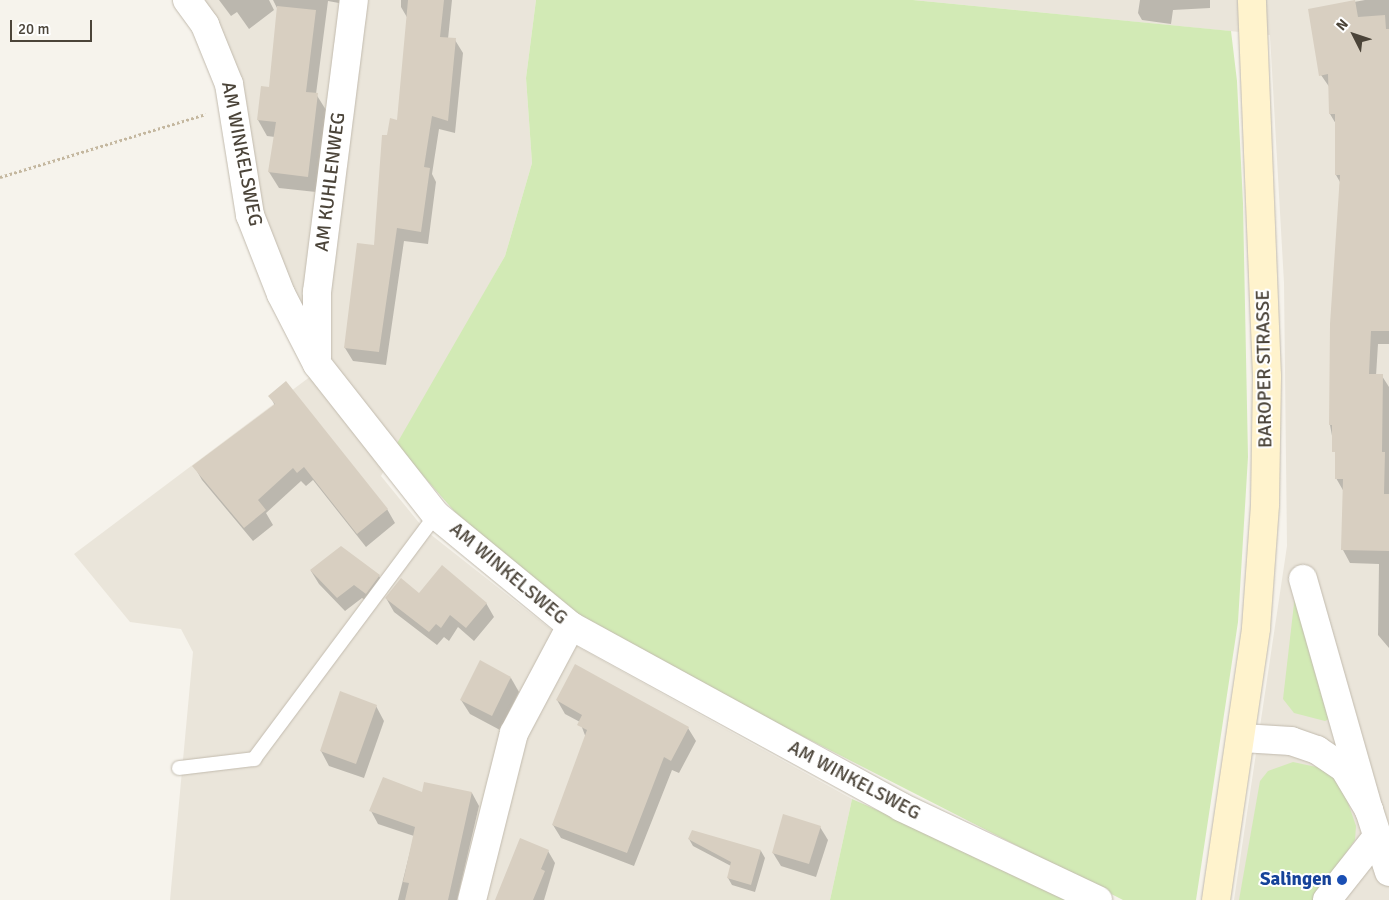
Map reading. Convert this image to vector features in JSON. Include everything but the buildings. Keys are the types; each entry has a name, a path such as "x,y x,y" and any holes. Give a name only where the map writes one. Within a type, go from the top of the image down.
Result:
{"main road":[{"name":"BAROPER STRASSE","path":"1216,900 1242,738 1257,618 1266,455 1267,376 1252,0"}],"street":[{"name":"AM WINKELSWEG","path":"187,0 205,25 221,58 233,106 243,183 258,242 272,276 317,364 436,515 570,626 901,808 1098,900"},
{"name":"AM KUHLENWEG","path":"317,364 317,292 354,0"},
{"path":"1303,579 1369,810 1389,872"},
{"path":"472,900 514,734 570,626"},
{"path":"1242,738 1291,741 1317,750 1344,768 1369,810"},
{"path":"1327,900 1377,837"}],"lane":[{"path":"179,768 254,759 436,515"}],"path":[{"path":"0,177 233,106"}],"shaded area":[{"path":"196,0 536,0 526,78 532,163 505,256 381,476 425,530 562,638 852,799 830,900 170,900 193,652 181,629 130,622 74,554 331,361 307,314 279,278"},
{"path":"913,0 1389,0 1389,900 1234,900 1287,546 1284,283 1270,35"}],"green space":[{"path":"536,0 913,0 1231,31 1237,81 1243,204 1248,457 1238,622 1196,900 1123,900 595,630 462,520 396,445 505,256 532,163 526,78"},
{"path":"1295,595 1329,719 1325,721 1294,713 1283,699"},
{"path":"1293,762 1321,768 1334,778 1346,797 1356,826 1355,840 1313,900 1239,900 1260,781 1268,771"},
{"path":"852,799 909,824 1071,900 830,900"}],"place":[{"name":"Salingen","path":"1342,880"}]}
